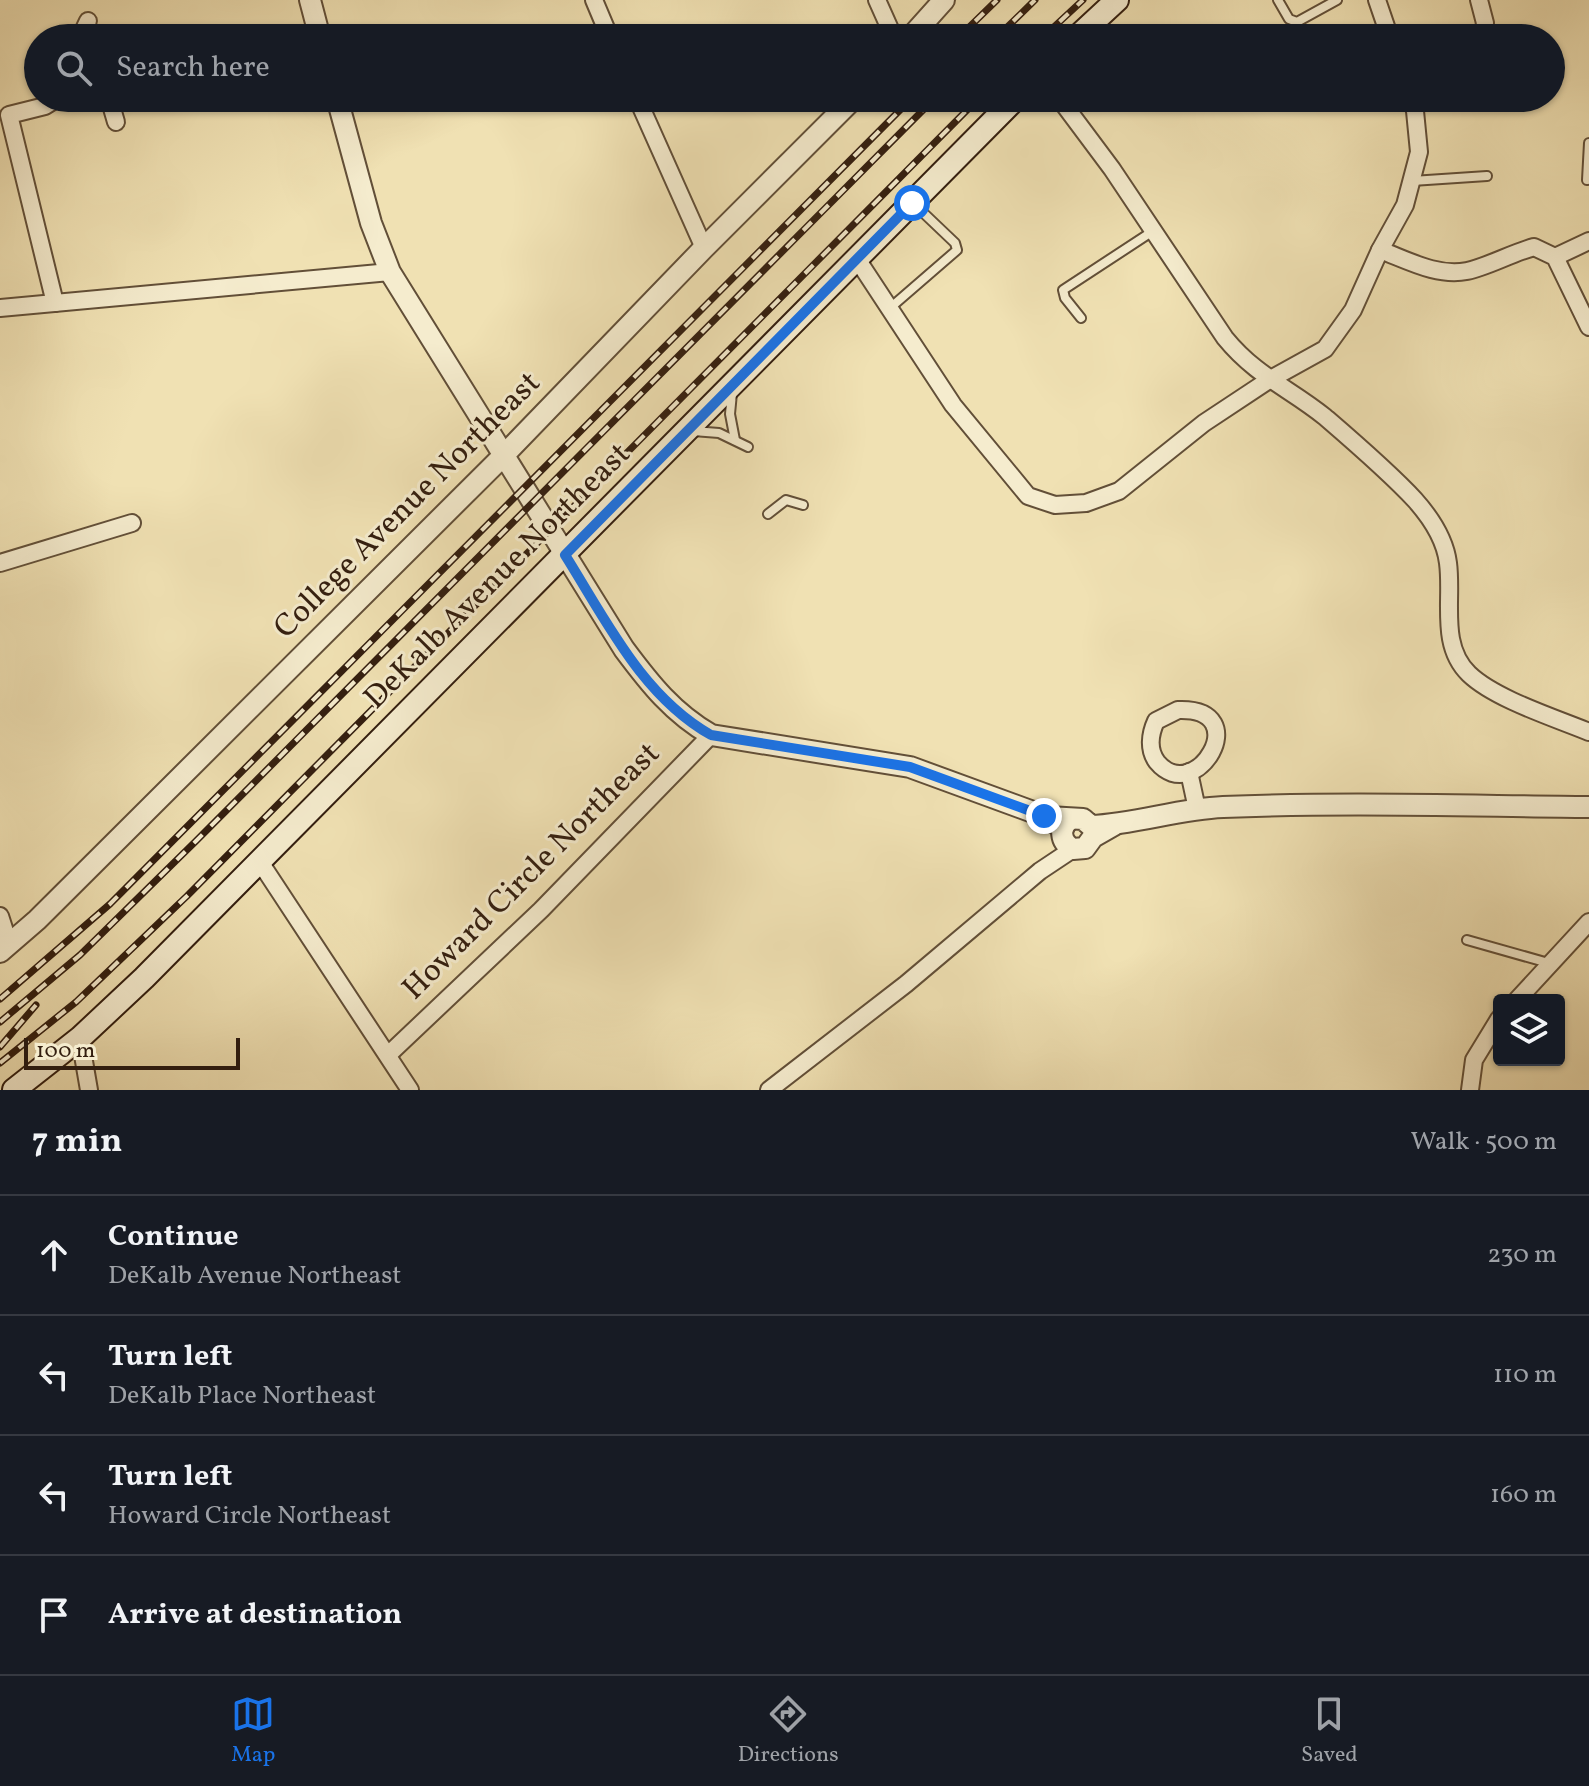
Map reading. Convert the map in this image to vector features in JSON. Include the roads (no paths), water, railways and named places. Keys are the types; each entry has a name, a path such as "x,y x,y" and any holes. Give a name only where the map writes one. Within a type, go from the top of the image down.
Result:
{"main road":[{"path":"1091,24 1117,0"},
{"name":"DeKalb Avenue Northeast","path":"14,1090 80,1038 260,862 1002,112"}],"street":[{"path":"310,0 316,24"},
{"path":"594,0 604,24"},
{"path":"877,0 888,24"},
{"path":"1377,0 1385,24"},
{"path":"1479,0 1485,24"},
{"path":"920,24 936,3"},
{"path":"24,111 9,115 55,303"},
{"path":"113,112 116,122"},
{"path":"341,112 371,223 390,272 624,649 656,693 686,721 711,735 910,767 1080,827 1114,825 1197,809 1293,805 1589,807"},
{"path":"643,112 704,248"},
{"name":"College Avenue Northeast","path":"5,948 37,920 504,455 840,112"},
{"path":"1069,112 1242,359 1323,416 1415,500 1440,533 1448,562 1449,626 1455,658 1470,676 1509,699 1589,732"},
{"path":"857,259 953,405 1028,496 1055,505 1086,503 1119,491 1204,423 1269,380 1325,349 1353,310 1380,250 1405,205 1419,152 1415,112"},
{"path":"1555,257 1589,241"},
{"path":"1380,250 1432,270 1467,271 1534,247 1555,257 1589,327"},
{"path":"0,308 390,272"},
{"path":"0,563 132,523"},
{"path":"1178,710 1203,713 1214,723 1215,749 1208,760 1189,772 1177,773 1163,768 1154,758 1151,732 1156,721 1178,710"},
{"name":"Howard Circle Northeast","path":"388,1055 541,910 711,735"},
{"path":"1189,772 1197,809"},
{"path":"769,1090 906,984 1040,871 1073,849 1064,842 1080,827"},
{"path":"260,862 410,1090"},
{"path":"0,916 5,948"},
{"path":"1523,994 1589,922"},
{"path":"1470,1090 1474,1060 1493,1029"},
{"path":"80,1038 89,1090"}],"lane":[{"path":"1278,0 1289,19 1297,22 1318,4 1337,0"},
{"path":"1587,180 1589,143"},
{"path":"1411,181 1487,176"},
{"path":"889,308 957,250 955,243 912,203"},
{"path":"1081,318 1065,298 1063,290 1153,230"},
{"path":"733,384 730,414 735,440"},
{"path":"685,432 703,430 719,433 748,447"},
{"path":"768,514 786,500 803,505"},
{"path":"1467,940 1552,964"}],"railway":[{"path":"972,24 997,0"},
{"path":"1010,24 1035,0"},
{"path":"1057,24 1083,0"},
{"path":"0,999 110,904 898,112"},
{"path":"0,1022 80,955 196,841 921,112"},
{"path":"0,1063 76,1002 187,896 965,112"},
{"path":"0,1047 36,1005"}]}
